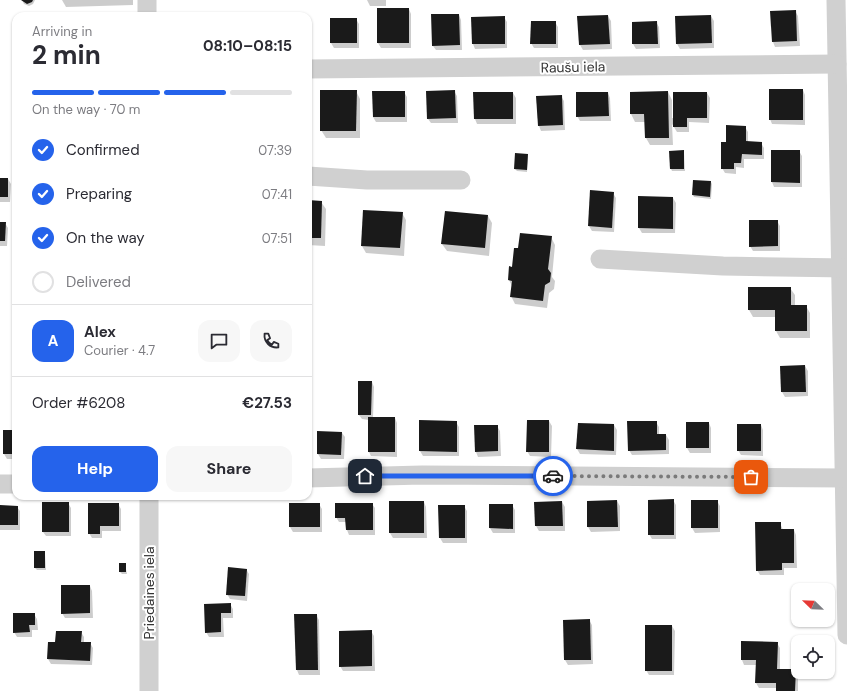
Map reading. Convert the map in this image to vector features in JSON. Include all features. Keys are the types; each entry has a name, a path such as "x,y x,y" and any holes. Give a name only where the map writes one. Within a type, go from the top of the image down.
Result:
{"street":[{"path":"147,0 147,12"},
{"path":"836,0 844,268 847,635"},
{"name":"Raušu iela","path":"312,70 837,64"},
{"path":"312,176 366,180 461,180"},
{"path":"600,259 723,266 844,268"},
{"path":"312,478 430,475 846,478"},
{"path":"0,484 12,484"},
{"name":"Priedaines iela","path":"149,500 149,691"}],"building":[{"path":"21,0 33,0 27,4"},
{"path":"377,8 409,8 409,43 377,43"},
{"path":"796,10 797,41 772,42 770,11"},
{"path":"431,14 459,14 460,45 432,46"},
{"path":"608,15 610,44 579,45 577,16"},
{"path":"711,15 712,43 676,44 675,16"},
{"path":"505,16 505,44 472,44 471,17"},
{"path":"330,18 357,18 357,43 330,43"},
{"path":"531,21 556,21 556,44 530,44"},
{"path":"657,21 658,44 632,44 632,22"},
{"path":"769,89 803,89 803,120 769,120"},
{"path":"320,90 357,90 356,131 320,131"},
{"path":"455,90 456,118 427,119 426,91"},
{"path":"372,91 405,91 405,117 373,117"},
{"path":"668,91 669,138 645,138 644,114 630,114 630,92"},
{"path":"473,92 513,92 513,119 474,119"},
{"path":"576,92 608,92 609,116 576,117"},
{"path":"673,92 707,92 707,118 687,118 687,127 673,127"},
{"path":"562,95 563,125 538,126 536,96"},
{"path":"726,125 746,126 746,141 762,142 762,155 742,154 741,163 734,163 734,169 721,169 721,142 726,142"},
{"path":"684,150 684,169 670,169 669,151"},
{"path":"771,150 800,150 800,183 771,182"},
{"path":"515,153 528,154 527,170 514,169"},
{"path":"0,178 8,178 8,197 0,197"},
{"path":"693,180 711,181 710,197 692,195"},
{"path":"590,190 614,192 612,228 588,226"},
{"path":"638,196 673,197 673,229 638,228"},
{"path":"312,200 322,201 321,238 312,238"},
{"path":"363,210 403,212 400,248 361,246"},
{"path":"445,211 488,215 485,248 441,244"},
{"path":"749,220 778,220 778,246 749,247"},
{"path":"0,222 6,222 5,241 0,241"},
{"path":"520,233 552,236 548,269 551,273 550,282 545,285 543,301 510,297 512,281 508,280 509,266 512,267 514,248 518,248"},
{"path":"748,287 791,287 791,305 807,305 807,331 775,331 775,310 748,310"},
{"path":"805,365 806,392 781,392 780,366"},
{"path":"358,381 372,381 371,415 358,415"},
{"path":"368,417 395,417 395,452 368,452"},
{"path":"419,420 457,421 457,452 419,451"},
{"path":"527,420 549,420 549,452 526,452"},
{"path":"627,421 657,421 657,434 666,434 666,450 628,451"},
{"path":"686,422 709,422 709,448 686,448"},
{"path":"578,423 614,424 614,451 576,449"},
{"path":"737,424 761,424 761,451 737,451"},
{"path":"474,425 498,425 498,451 475,452"},
{"path":"3,430 12,430 12,454 3,454"},
{"path":"317,431 342,432 341,455 317,454"},
{"path":"674,499 674,535 648,535 648,500"},
{"path":"617,500 618,527 587,527 587,501"},
{"path":"691,500 718,500 718,528 691,528"},
{"path":"389,501 424,501 424,533 389,533"},
{"path":"562,501 563,526 535,526 534,502"},
{"path":"42,502 69,502 69,532 42,532"},
{"path":"88,503 119,503 119,526 100,526 100,534 88,534"},
{"path":"289,503 320,503 320,527 289,527"},
{"path":"335,503 373,503 373,530 346,530 345,518 335,518"},
{"path":"489,504 513,504 513,529 489,528"},
{"path":"0,505 18,506 18,525 0,525"},
{"path":"438,505 465,505 465,538 439,538"},
{"path":"755,522 781,522 781,529 794,529 794,563 782,563 782,570 756,571"},
{"path":"34,551 45,551 45,568 34,568"},
{"path":"119,563 126,563 126,572 119,572"},
{"path":"228,567 247,569 245,596 226,595"},
{"path":"61,585 90,585 90,613 61,614"},
{"path":"231,603 231,613 221,613 221,632 205,633 204,604"},
{"path":"13,613 35,613 35,625 29,625 30,632 13,633"},
{"path":"294,614 317,614 318,670 296,670"},
{"path":"590,619 591,660 564,660 563,620"},
{"path":"645,625 672,625 672,671 645,671"},
{"path":"372,630 372,666 339,667 339,631"},
{"path":"56,631 82,631 81,642 91,642 90,661 47,659 48,642 55,642"},
{"path":"741,641 778,642 777,669 791,669 791,679 796,679 795,691 776,691 776,683 755,683 756,660 741,660"}],"way so far":[{"path":"553,476 751,477"}],"route":[{"path":"365,476 553,476"}]}
